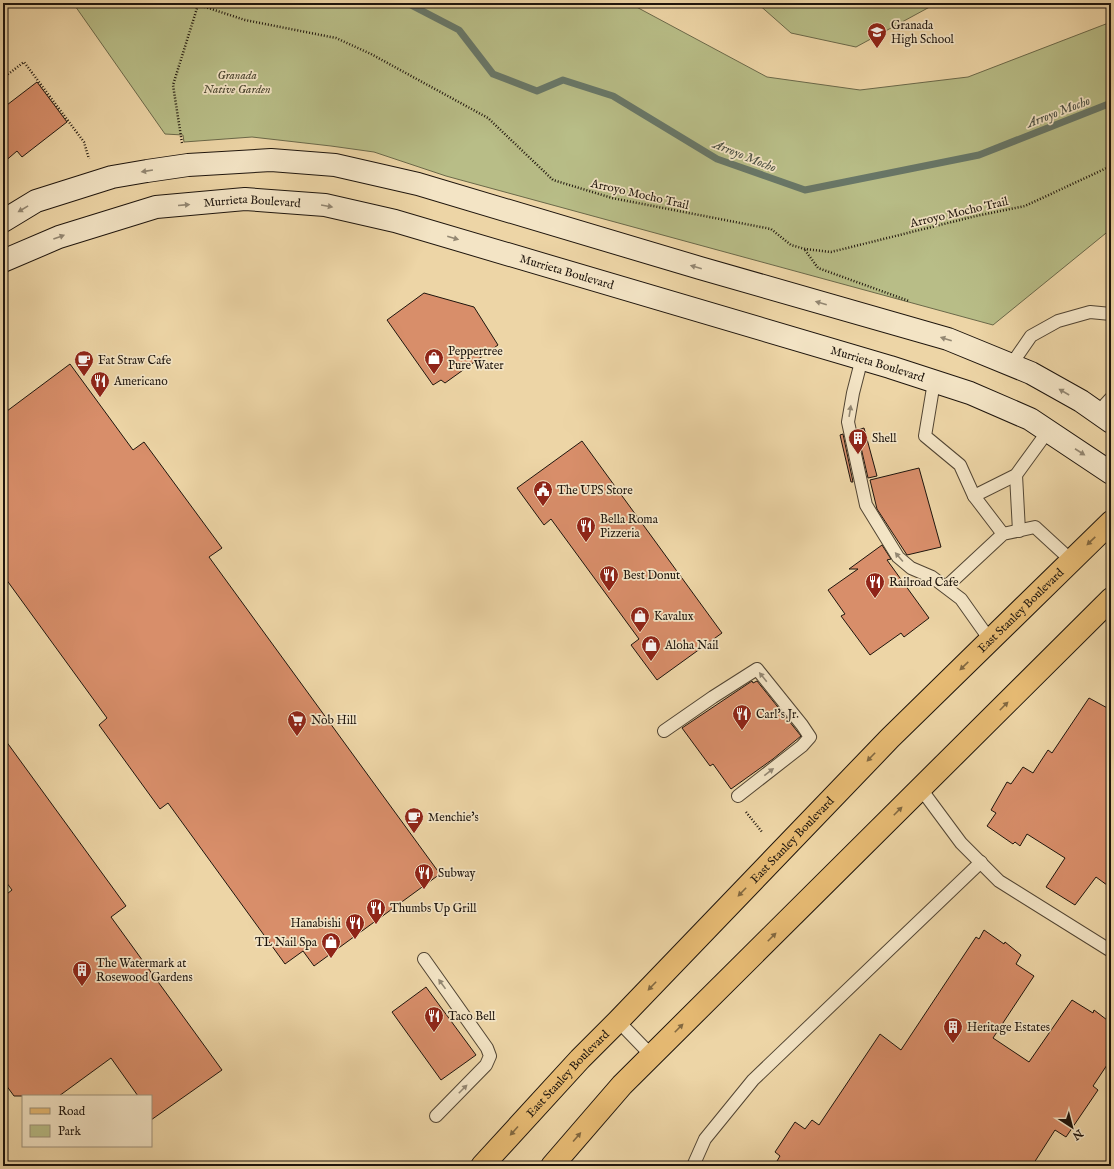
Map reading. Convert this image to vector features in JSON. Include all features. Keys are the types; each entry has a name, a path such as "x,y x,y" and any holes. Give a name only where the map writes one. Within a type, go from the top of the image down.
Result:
{"main road":[{"path":"3,221 36,201 112,177 188,165 271,160 335,165 418,184 700,268 948,339 1031,373 1106,411"},
{"name":"Murrieta Boulevard","path":"3,261 59,237 156,207 245,199 325,205 395,221 862,358 970,393 1030,419 1111,473"},
{"name":"East Stanley Boulevard","path":"482,1166 580,1059 890,738 1111,522"},
{"path":"552,1166 622,1085 1111,599"}],"lane":[{"path":"1011,365 1031,336 1058,321 1090,312 1111,314"},
{"path":"862,358 853,393 848,422 866,504 898,558 911,568 932,577 961,599 990,640"},
{"path":"934,382 925,436 960,465 974,496 1003,534"},
{"path":"974,496 1016,475 1048,431"},
{"path":"1016,475 1018,531"},
{"path":"946,587 1003,534 1035,527 1072,560"},
{"path":"664,731 712,697 757,669 810,737 802,746 738,796"},
{"path":"921,789 961,843 999,880 1111,951"},
{"path":"693,1166 705,1139 753,1080 981,862"},
{"path":"424,959 487,1048 490,1056 486,1065 436,1116"},
{"path":"618,1021 652,1056"}],"path":[{"name":"Arroyo Mocho Trail","path":"193,3 246,20 336,38 372,54 488,118 553,180 612,198 771,229 790,245 805,249 830,252 976,216 1025,206 1111,166"},
{"path":"188,165 182,145 173,85 198,5"},
{"path":"3,78 24,62 84,142 90,164"},
{"path":"805,249 818,268 916,304"},
{"path":"743,808 762,832"}],"green space":[{"name":"Granada Native Garden","path":"73,3 629,3 767,77 860,90 968,77 1111,22 1111,229 993,325 446,176 374,152 252,137 184,142 183,135 165,134"},
{"path":"757,3 937,3 856,47 791,33"}],"building":[{"path":"37,82 67,122 22,157 17,151 3,163 3,108"},
{"path":"424,293 474,307 498,345 445,383 441,380 433,385 387,320"},
{"path":"70,364 133,450 144,442 222,548 209,557 440,874 314,966 303,951 285,964 168,803 160,809 99,725 107,718 3,575 3,414"},
{"path":"864,428 877,476 868,478 857,430"},
{"path":"843,434 853,482 851,482 840,435"},
{"path":"582,441 722,633 657,680 631,645 639,639 551,519 544,525 517,488"},
{"name":"Shell","path":"919,468 941,547 907,555 877,509 870,480"},
{"path":"882,545 891,559 887,560 929,618 904,637 901,633 870,655 841,616 845,614 828,590 858,569 849,569"},
{"name":"Carl's Jr.","path":"752,681 753,683 757,681 801,736 773,759 731,789 713,764 710,766 682,728"},
{"path":"1089,698 1111,710 1111,888 1096,877 1075,905 1046,887 1065,858 1027,834 1020,846 1015,842 1013,844 987,826 996,813 991,810 1007,782 1011,784 1023,767 1033,773 1048,750 1052,753"},
{"name":"The Watermark at Rosewood Gardens","path":"3,737 126,906 111,917 222,1070 152,1119 152,1095 137,1095 111,1058 60,1095 14,1096 3,1081 3,897 12,890 3,878"},
{"name":"Heritage Estates","path":"984,930 1004,944 1005,942 1021,955 1016,964 1034,976 993,1038 1029,1062 1072,1000 1093,1013 1094,1010 1111,1023 1111,1059 1093,1086 1098,1090 1066,1137 1055,1130 1032,1166 774,1166 780,1156 775,1152 795,1122 805,1129 812,1120 819,1125 880,1034 901,1050 976,937 979,939"},
{"name":"Taco Bell","path":"426,987 476,1055 441,1080 392,1012"}],"waterway":[{"name":"Arroyo Mocho","path":"407,3 459,30 493,74 537,91 563,80 613,96 717,159 805,190 979,155 1111,103"}],"place":[{"name":"Granada High School","path":"877,49"},
{"name":"Peppertree Pure Water","path":"434,375"},
{"name":"Fat Straw Cafe","path":"84,377"},
{"name":"Americano","path":"100,398"},
{"name":"Shell","path":"858,455"},
{"name":"The UPS Store","path":"543,507"},
{"name":"Bella Roma Pizzeria","path":"586,543"},
{"name":"Best Donut","path":"609,592"},
{"name":"Railroad Cafe","path":"875,599"},
{"name":"Kavalux","path":"640,633"},
{"name":"Aloha Nail","path":"651,662"},
{"name":"Carl's Jr.","path":"742,731"},
{"name":"Nob Hill","path":"297,737"},
{"name":"Menchie's","path":"414,834"},
{"name":"Subway","path":"424,890"},
{"name":"Thumbs Up Grill","path":"376,925"},
{"name":"Hanabishi","path":"355,940"},
{"name":"TL Nail Spa","path":"331,959"},
{"name":"The Watermark at Rosewood Gardens","path":"82,987"},
{"name":"Taco Bell","path":"434,1033"},
{"name":"Heritage Estates","path":"953,1044"}]}
